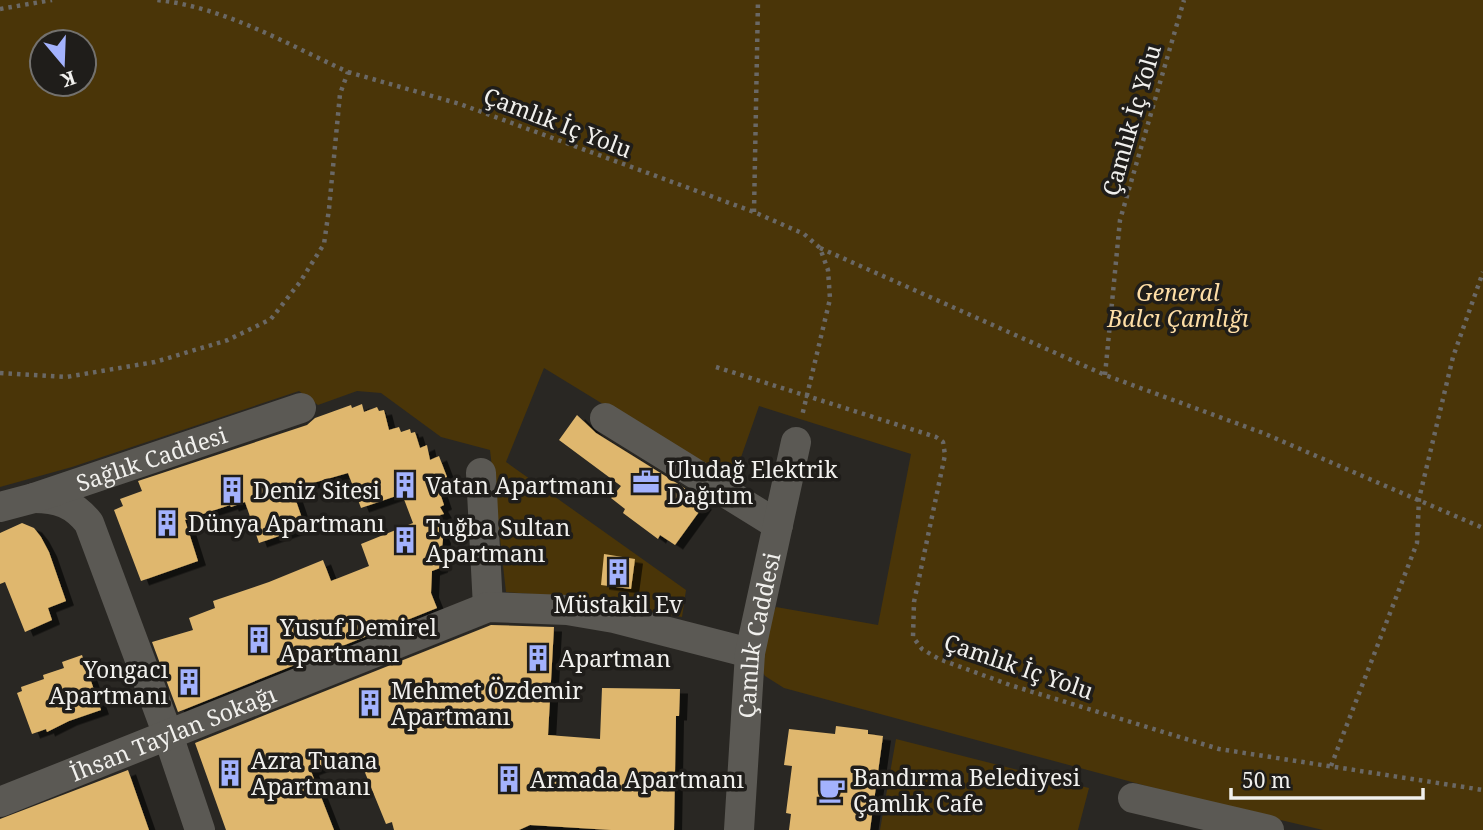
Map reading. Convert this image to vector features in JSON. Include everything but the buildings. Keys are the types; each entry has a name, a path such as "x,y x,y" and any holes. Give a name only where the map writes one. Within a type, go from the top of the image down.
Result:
{"street":[{"name":"Sağlık Caddesi","path":"0,507 301,408"},
{"path":"606,418 778,525"},
{"name":"Çamlık Caddesi","path":"740,830 752,646 796,442"},
{"path":"481,473 488,607"},
{"path":"34,498 63,501 82,514 89,523 168,735 200,830"},
{"name":"İhsan Taylan Sokağı","path":"0,802 488,607 567,610 752,646"},
{"path":"1133,798 1269,830"}],"path":[{"path":"0,9 52,0"},
{"name":"Çamlık İç Yolu","path":"157,0 221,16 348,72 460,104 754,212 804,234 820,248 1105,375 1263,433 1483,528"},
{"path":"754,212 758,0"},
{"name":"Çamlık İç Yolu","path":"1105,375 1120,219 1184,0"},
{"path":"0,373 66,377 155,362 228,340 271,319 300,282 324,244 330,209 340,94 348,72"},
{"path":"796,442 830,299 828,270 820,248"},
{"path":"1331,766 1417,543 1419,499 1453,357 1483,272"},
{"name":"Çamlık İç Yolu","path":"716,367 943,442 945,456 914,603 913,637 922,649 939,659 1010,685 1219,749 1483,790"}],"green space":[{"name":"General Balcı Çamlığı","path":"0,0 1483,0 1483,830 1323,830 1217,805 784,688 765,676 753,656 776,607 878,625 911,454 759,406 732,483 544,368 506,462 686,590 682,617 560,596 506,592 490,450 441,437 381,393 357,391 318,405 299,391 72,467 0,487"},
{"path":"896,739 1089,788 1078,830 880,830"}],"place":[{"name":"Uludağ Elektrik Dağıtım","path":"646,482"},
{"name":"Vatan Apartmanı","path":"405,485"},
{"name":"Deniz Sitesi","path":"232,490"},
{"name":"Dünya Apartmanı","path":"167,523"},
{"name":"Tuğba Sultan Apartmanı","path":"405,540"},
{"name":"Müstakil Ev","path":"618,572"},
{"name":"Yusuf Demirel Apartmanı","path":"259,640"},
{"name":"Apartman","path":"538,658"},
{"name":"Yongacı Apartmanı","path":"189,682"},
{"name":"Mehmet Özdemir Apartmanı","path":"370,703"},
{"name":"Azra Tuana Apartmanı","path":"230,773"},
{"name":"Armada Apartmanı","path":"509,779"},
{"name":"Bandırma Belediyesi Çamlık Cafe","path":"832,790"}]}
